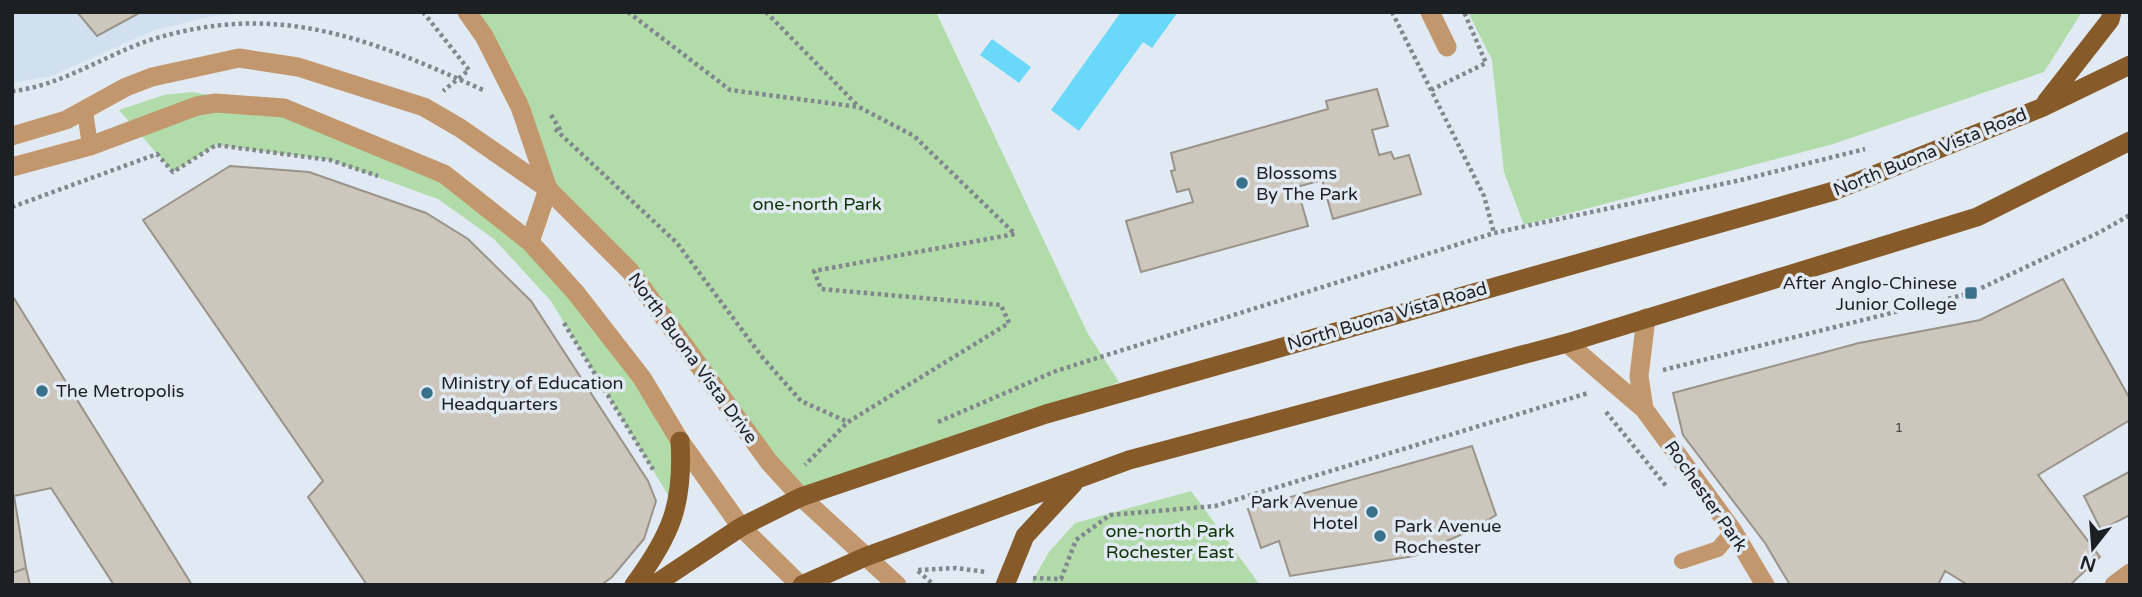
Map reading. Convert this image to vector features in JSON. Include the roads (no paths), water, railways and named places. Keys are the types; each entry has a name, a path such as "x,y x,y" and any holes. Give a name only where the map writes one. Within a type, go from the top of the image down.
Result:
{"main road":[{"path":"2041,108 2095,40 2112,12"},
{"name":"North Buona Vista Road","path":"654,585 741,527 801,497 1046,414 1834,191 2041,108 2130,65"},
{"path":"801,585 865,557 1129,460 1567,343 1977,217 2130,141"},
{"path":"634,585 661,545 677,510 682,474 680,441"},
{"path":"1006,581 1025,536 1080,477"}],"street":[{"path":"467,12 484,36 520,107 548,189 530,242"},
{"path":"1430,12 1447,47"},
{"name":"North Buona Vista Drive","path":"12,136 66,120 126,87 152,77 239,58 298,67 424,107 460,128 548,189 630,271 733,416 801,497 897,585"},
{"path":"12,167 90,146 197,106 216,103 284,108 444,173 530,242 626,357 680,441 741,527 801,585"},
{"name":"Rochester Park","path":"1644,409 1639,376 1646,318"},
{"name":"Rochester Park","path":"1567,343 1644,409 1733,531 1765,585"},
{"path":"2114,585 2130,573"}],"lane":[{"path":"85,111 90,146"},
{"path":"1682,561 1718,549 1733,531"}],"water":[{"path":"1121,12 1178,12 1152,48 1143,42 1079,131 1051,110"},
{"path":"992,39 1031,67 1019,83 980,55"}],"place":[{"name":"Blossoms By The Park","path":"1242,183"},
{"name":"After Anglo-Chinese Junior College","path":"1971,293"},
{"name":"The Metropolis","path":"42,391"},
{"name":"Ministry of Education Headquarters","path":"427,393"},
{"name":"Park Avenue Hotel","path":"1372,512"},
{"name":"Park Avenue Rochester","path":"1380,536"}],"park label":[{"name":"one-north Park","path":"817,204"},
{"name":"one-north Park Rochester East","path":"1170,541"}]}
